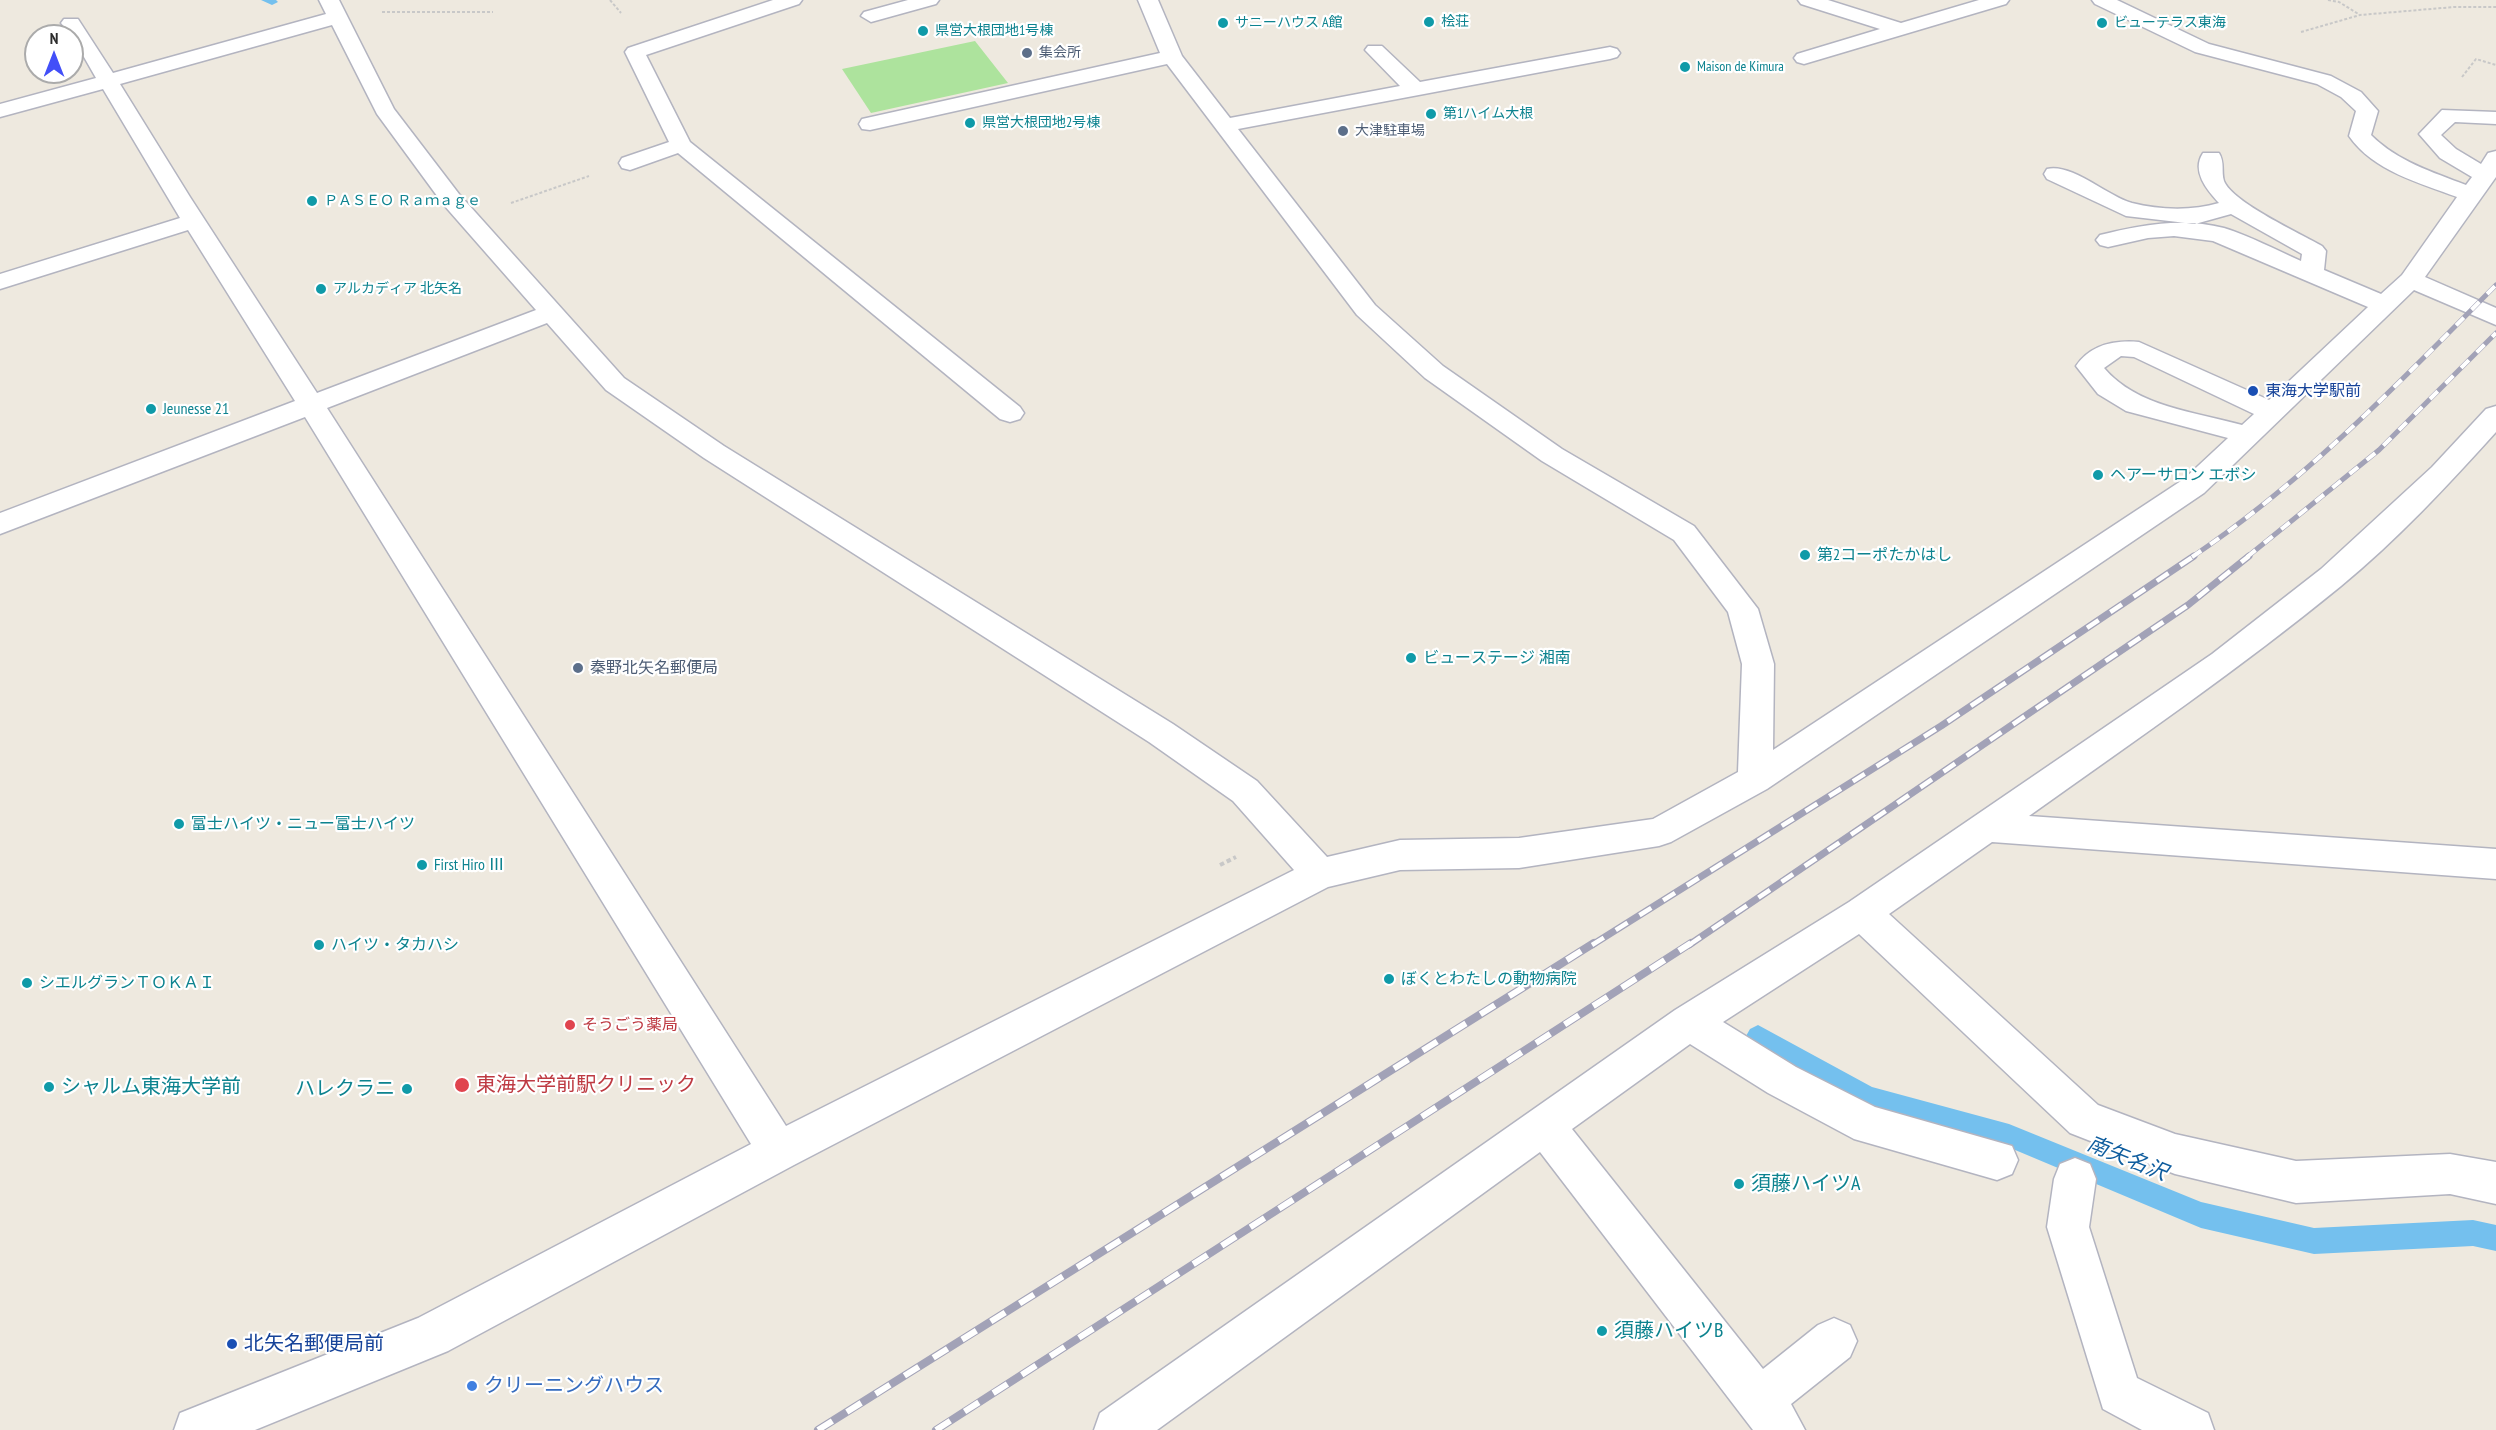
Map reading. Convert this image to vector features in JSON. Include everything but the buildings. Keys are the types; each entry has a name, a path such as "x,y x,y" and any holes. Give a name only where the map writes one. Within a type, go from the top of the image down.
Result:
{"street":[{"path":"792,0 635,44 681,145 1010,413"},
{"path":"871,16 929,0"},
{"path":"1148,0 1172,57 1366,310 1434,372 1552,455 1684,533 1743,609 1758,664 1755,779"},
{"path":"1808,0 1900,29"},
{"path":"1804,58 1999,0"},
{"path":"2102,0 2187,42 2223,55 2324,80 2340,87 2362,103 2367,111 2360,136 2369,147 2393,162 2472,195"},
{"path":"0,111 110,80 333,9 384,110 451,199 615,384 724,459 1161,733 1245,791 1320,874"},
{"path":"71,23 110,80 193,221 312,405 779,1151"},
{"path":"1375,50 1416,90"},
{"path":"1226,125 1416,90 1553,56 1610,53"},
{"path":"870,124 1172,57"},
{"path":"197,1430 432,1335 779,1151 1320,874 1400,855 1519,853 1659,832 1755,779 2194,486 2411,280 2491,166 2457,160 2436,144 2430,134 2450,115 2478,115 2496,118"},
{"path":"630,163 681,145"},
{"path":"2211,158 2213,183 2234,206 2313,250 2312,274"},
{"path":"2055,174 2126,209 2195,217 2234,206"},
{"path":"0,282 193,221"},
{"path":"2108,240 2148,231 2174,229 2218,234 2385,305"},
{"path":"2411,280 2496,317"},
{"path":"0,524 550,313"},
{"path":"2248,435 2136,405 2107,388 2089,366 2116,348 2139,350 2272,412"},
{"path":"1117,1430 1689,1022 1862,913 2223,662 2332,577 2442,474 2496,415"},
{"path":"1988,827 2496,864"},
{"path":"1862,913 2084,1119 2175,1154 2296,1182 2450,1174 2496,1183"},
{"path":"1689,1022 1782,1080 1868,1125 1997,1160"},
{"path":"1544,1125 1771,1416 1834,1341"},
{"path":"2075,1179 2068,1227 2119,1393 2191,1430"}],"path":[{"path":"2328,0 2339,2 2360,15"},
{"path":"2223,55 2360,15 2496,7"},
{"path":"333,9 493,12"},
{"path":"501,206 630,163"},
{"path":"1220,865 1242,854"}],"green space":[{"path":"975,41 1008,83 871,113 842,69"}],"waterway":[{"name":"南矢名沢","path":"267,0 272,2"},
{"name":"南矢名沢","path":"1758,1036 1867,1097 2009,1136 2201,1215 2314,1241 2473,1233 2496,1238"}],"railway":[{"path":"2192,557 2274,496 2313,463 2387,394 2496,285"},
{"path":"2247,557 2379,450 2496,333"},
{"path":"1592,945 1941,726 2194,556"},
{"path":"1689,945 2188,605 2249,556"},
{"path":"818,1430 1594,943"},
{"path":"936,1430 1691,943"}],"place":[{"name":"桧荘","path":"1429,22"},
{"name":"サニーハウス A館","path":"1223,23"},
{"name":"ビューテラス東海","path":"2102,23"},
{"name":"県営大根団地1号棟","path":"923,31"},
{"name":"集会所","path":"1027,53"},
{"name":"Maison de Kimura","path":"1685,67"},
{"name":"第1ハイム大根","path":"1431,114"},
{"name":"県営大根団地2号棟","path":"970,123"},
{"name":"大津駐車場","path":"1343,131"},
{"name":"ＰＡＳＥＯ Ｒａｍａｇｅ","path":"312,201"},
{"name":"アルカディア 北矢名","path":"321,289"},
{"name":"東海大学駅前","path":"2253,391"},
{"name":"Jeunesse 21","path":"151,409"},
{"name":"ヘアーサロン エボシ","path":"2098,475"},
{"name":"第2コーポたかはし","path":"1805,555"},
{"name":"ビューステージ 湘南","path":"1411,658"},
{"name":"秦野北矢名郵便局","path":"578,668"},
{"name":"富士ハイツ・ニュー富士ハイツ","path":"179,824"},
{"name":"First Hiro Ⅲ","path":"422,865"},
{"name":"ハイツ・タカハシ","path":"319,945"},
{"name":"ぼくとわたしの動物病院","path":"1389,979"},
{"name":"シエルグランＴＯＫＡＩ","path":"27,983"},
{"name":"そうごう薬局","path":"570,1025"},
{"name":"東海大学前駅クリニック","path":"462,1085"},
{"name":"シャルム東海大学前","path":"49,1087"},
{"name":"ハレクラニ","path":"407,1089"},
{"name":"須藤ハイツA","path":"1739,1184"},
{"name":"須藤ハイツB","path":"1602,1331"},
{"name":"北矢名郵便局前","path":"232,1344"},
{"name":"クリーニングハウス","path":"472,1386"}]}
